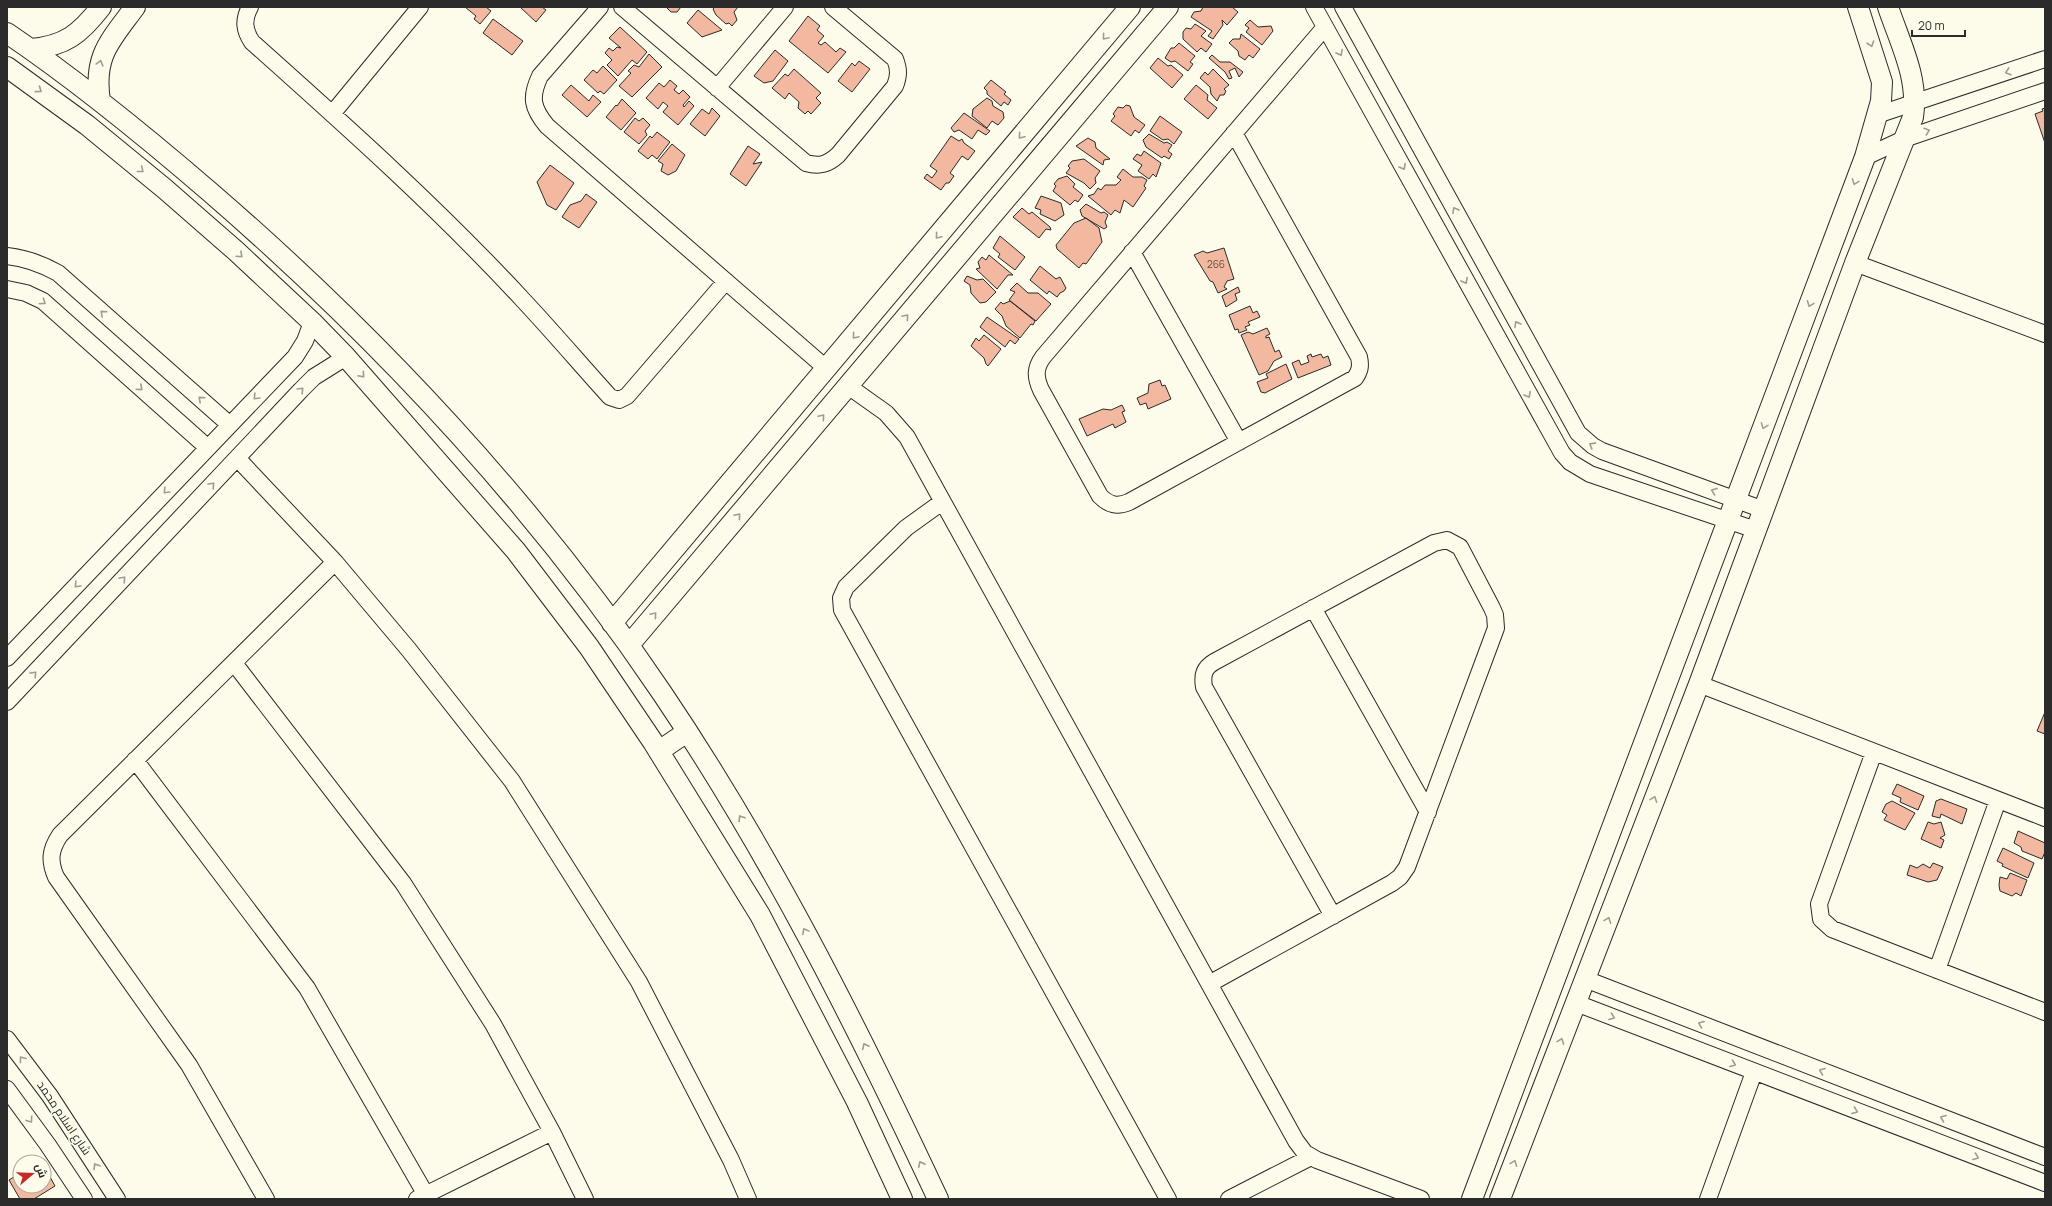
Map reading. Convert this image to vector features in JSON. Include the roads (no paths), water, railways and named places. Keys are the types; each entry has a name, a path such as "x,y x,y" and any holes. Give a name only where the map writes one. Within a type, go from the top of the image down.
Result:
{"street":[{"path":"31,49 62,43 76,35 87,25 101,7"},
{"path":"100,101 98,71 102,56 108,43 135,7"},
{"path":"250,7 245,16 244,26 247,35 252,42 332,114 447,223 512,288 610,397 619,400 627,396 726,281"},
{"path":"332,114 420,7"},
{"path":"600,7 540,76 534,89 534,102 538,115 547,126 827,369"},
{"path":"622,7 806,163 815,166 832,161 895,86 898,78 898,68 895,59 833,7"},
{"path":"717,88 785,7"},
{"path":"612,623 1130,7"},
{"path":"1314,7 1555,444 1566,457 1579,468 1590,474 1756,530"},
{"path":"1343,7 1578,433 1593,446 1764,510"},
{"path":"1472,1199 1737,500 1865,157 1882,92 1882,78 1858,7"},
{"path":"1500,1199 1699,684 1855,264 1913,117 1915,103 1913,80 1888,7"},
{"path":"629,645 1166,8"},
{"path":"87,25 108,43"},
{"path":"1234,133 1355,351 1361,364 1359,372 1355,378 1129,502 1121,505 1113,505 1106,502 1100,496 1037,382 1036,373 1038,364 1132,252 1325,26"},
{"path":"7,33 31,49 100,101 182,167 261,236 337,308 415,387 481,460 538,527 629,645 687,732 759,848 790,902 847,1010 938,1199"},
{"path":"1877,115 2045,59"},
{"path":"7,67 87,125 165,189 312,322 346,357 516,551 589,647 659,751 760,915 857,1102 902,1199"},
{"path":"1865,157 1904,139 2045,91"},
{"path":"1132,252 1239,442"},
{"path":"7,256 18,257 44,265 58,273 230,425"},
{"path":"1855,264 2045,334"},
{"path":"909,270 931,287"},
{"path":"7,289 26,293 43,301 208,448"},
{"path":"7,658 295,358 305,341 312,322"},
{"path":"1507,356 1528,343"},
{"path":"7,702 314,377 346,357"},
{"path":"848,386 886,414 901,428 1296,1141 1311,1157 1421,1199"},
{"path":"237,458 335,562 409,650 512,781 639,982 731,1160 748,1199"},
{"path":"942,502 906,528 846,587 841,598 842,610 1168,1199"},
{"path":"1209,984 1392,884 1400,877 1407,867 1496,628 1495,615 1492,608 1460,547 1448,540 1440,540 1208,666 1202,680 1204,687 1333,916"},
{"path":"266,1199 189,1065 67,894 51,866 50,855 54,844 60,835 335,562"},
{"path":"1313,608 1428,812"},
{"path":"234,663 402,883 493,1024 552,1132 585,1199"},
{"path":"1699,684 2045,818"},
{"path":"659,751 687,732"},
{"path":"1874,752 1819,904 1821,919 1832,929 2045,1012"},
{"path":"136,760 307,988 422,1197 552,1132"},
{"path":"1937,970 1998,800"},
{"path":"1585,979 2045,1157"},
{"path":"1576,1004 2045,1183"},
{"name":"شارع اسلام محمد","path":"7,1039 50,1096 117,1199"},
{"path":"1708,1199 1754,1072"},
{"path":"7,1089 48,1145 84,1199"},
{"path":"1510,1098 1535,1108"},
{"path":"1230,1199 1311,1157"}]}
